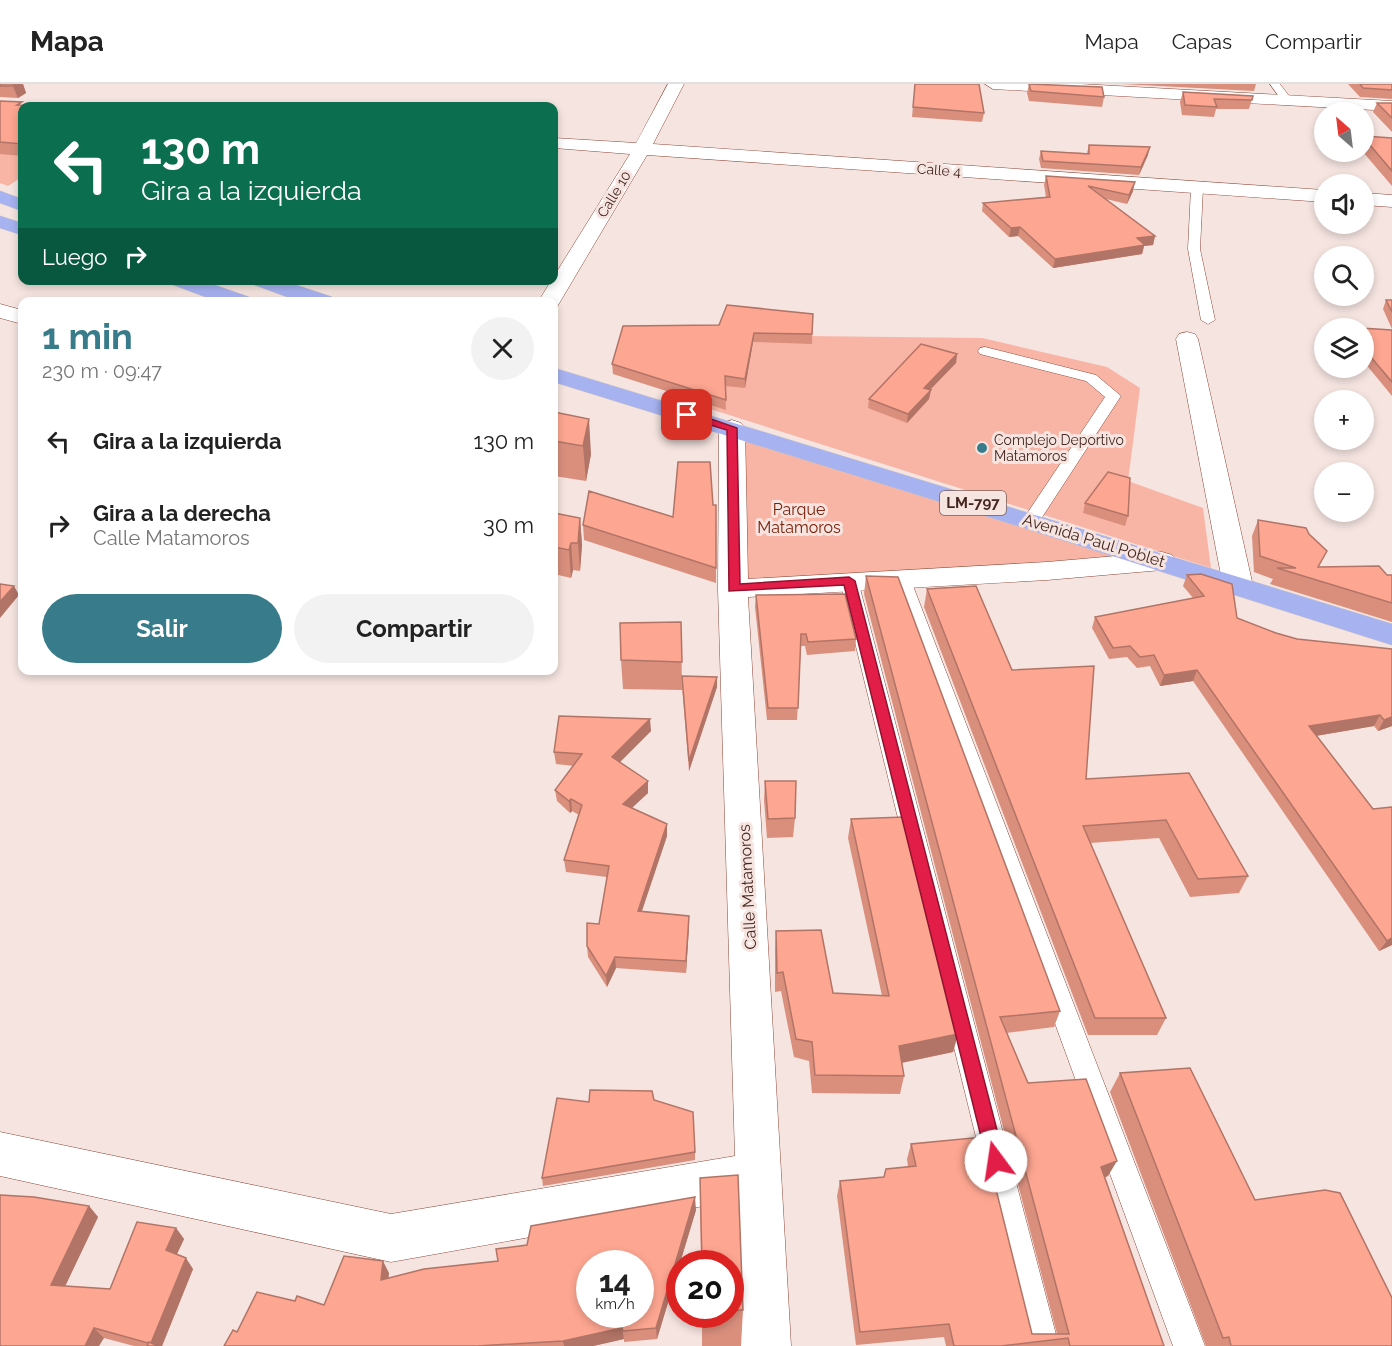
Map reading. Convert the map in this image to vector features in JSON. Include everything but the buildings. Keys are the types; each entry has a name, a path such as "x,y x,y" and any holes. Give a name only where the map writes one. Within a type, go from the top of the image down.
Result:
{"main road":[{"path":"0,198 18,204"},
{"path":"0,222 18,228"},
{"path":"192,285 226,297"},
{"path":"274,285 309,297"},
{"name":"Avenida Paul Poblet","path":"558,376 1031,520 1392,635"}],"street":[{"name":"Calle 10","path":"552,297 641,150 676,84"},
{"path":"993,84 1072,86 1392,106"},
{"name":"Calle 4","path":"558,143 1314,195"},
{"path":"1374,200 1392,201"},
{"path":"0,311 18,316"},
{"path":"1187,339 1238,586"},
{"name":"Calle Matamoros","path":"732,428 734,589 766,1346"},
{"path":"734,589 901,578 1047,572 1162,561"},
{"path":"0,1154 391,1238 760,1174"}],"lane":[{"path":"1275,84 1287,100"},
{"path":"1197,188 1194,249 1208,320"},
{"path":"986,351 1091,378 1113,396 1031,520"},
{"path":"901,578 1189,1346"},
{"path":"849,581 1043,1346"}],"green space":[{"path":"18,120 18,180 8,186 0,183 0,131"},
{"name":"Complejo Deportivo Matamoros","path":"712,335 982,338 1107,367 1140,388 1128,481 1203,508 1211,568 707,408"},
{"name":"Parque Matamoros","path":"741,436 1111,555 1113,562 738,581"}],"place":[{"name":"Complejo Deportivo Matamoros","path":"982,448"}],"route":[{"path":"687,415 732,428 734,589 849,581 996,1161"}]}
